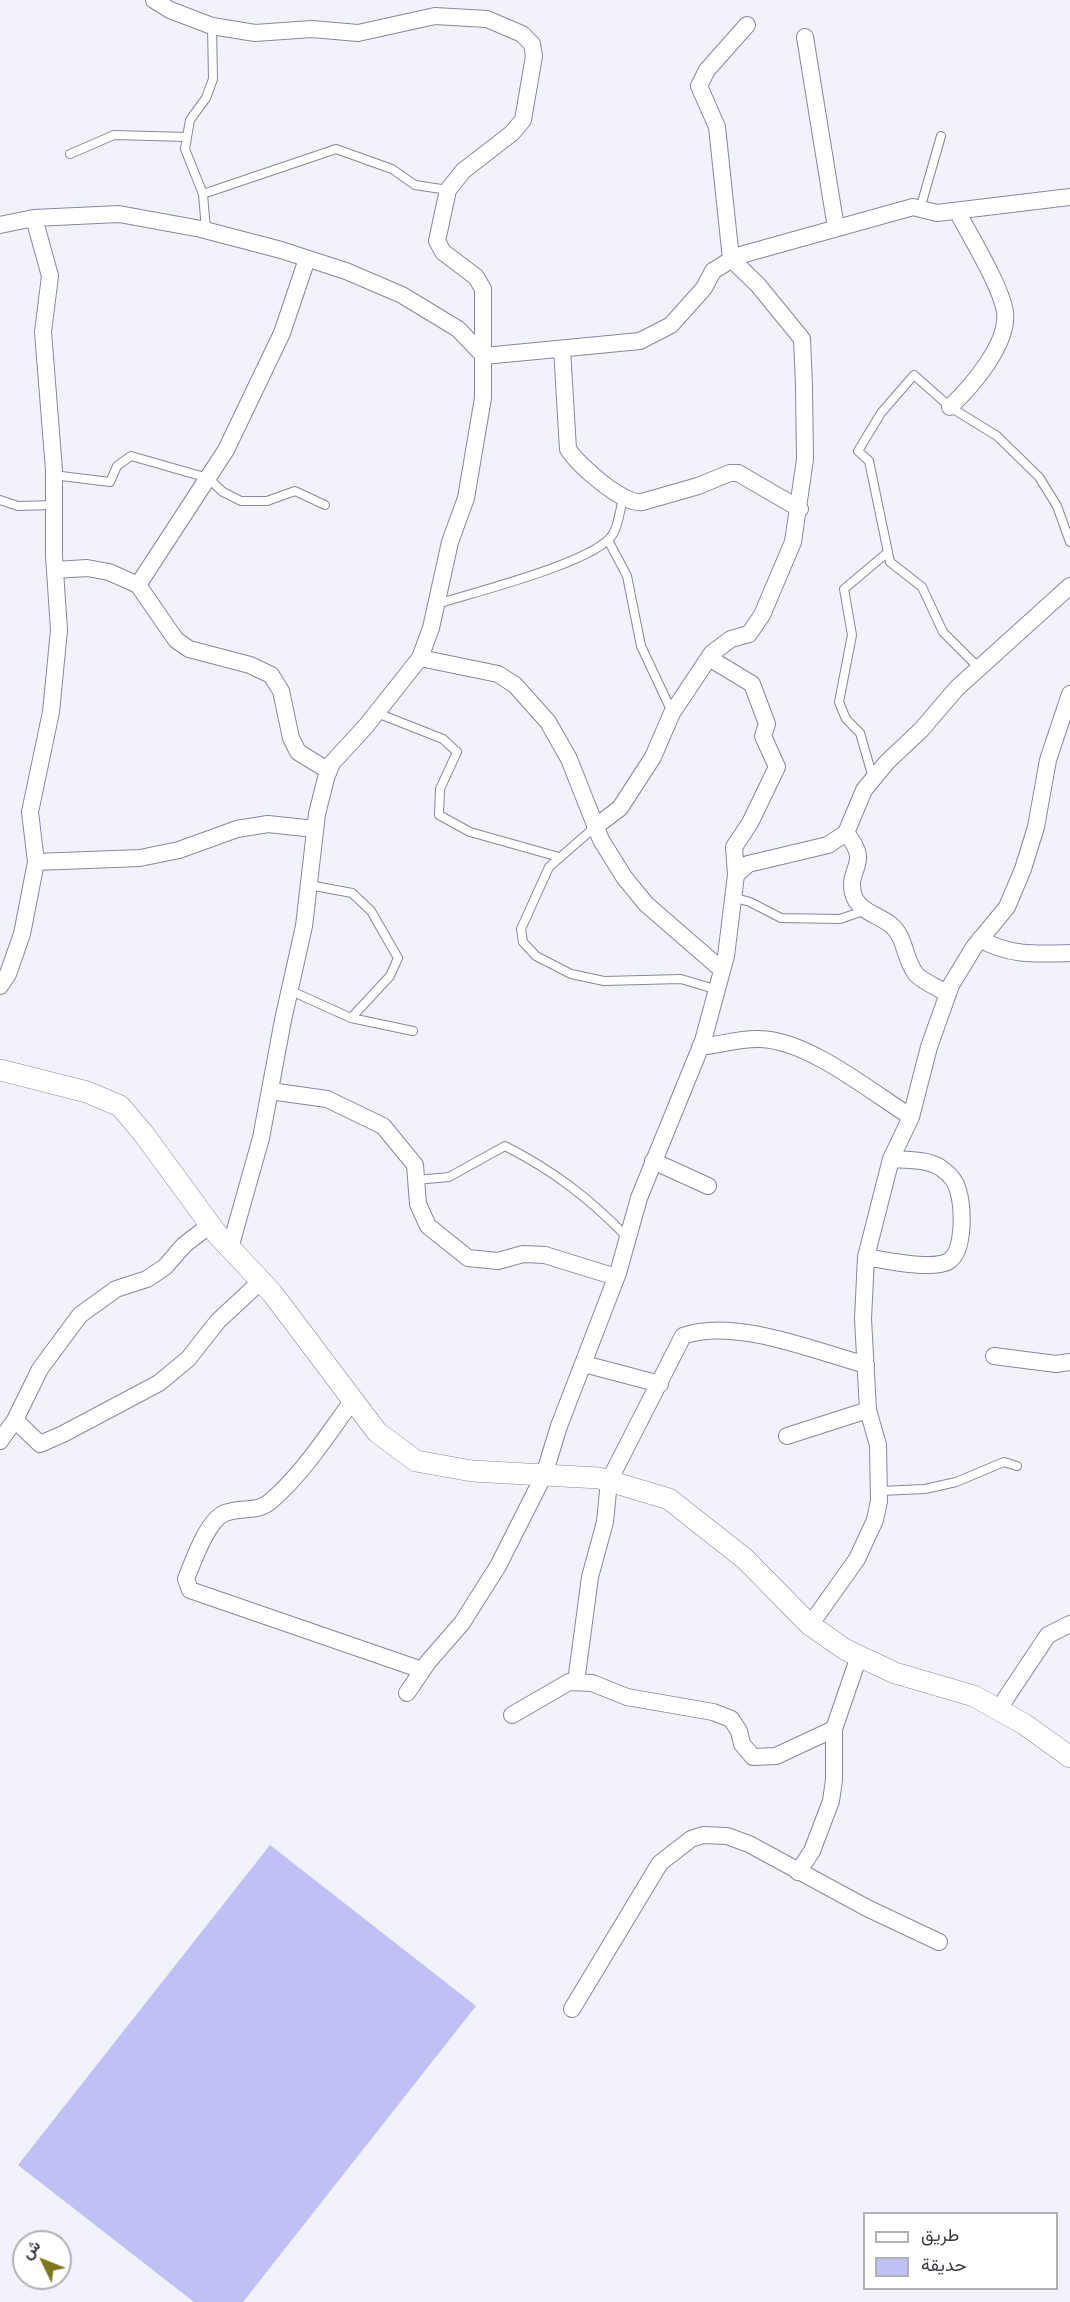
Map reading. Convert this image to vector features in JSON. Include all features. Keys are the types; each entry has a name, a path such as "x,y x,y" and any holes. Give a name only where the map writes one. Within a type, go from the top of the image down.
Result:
{"street":[{"path":"154,0 170,10 212,26 255,33 312,29 358,33 435,16 488,19 522,34 532,44 534,56 523,120 512,133 463,171 448,190 441,211 437,241 443,252 476,277 483,289 483,398 468,488 450,542 437,604 420,658 377,713 332,763 329,771 315,829 304,926 270,1091 250,1185 230,1248"},
{"path":"594,827 620,808 653,757 672,713 709,658 731,639 749,634 762,615 793,542 800,509 805,459 802,339 758,285 731,259 717,127 699,86 707,70 747,25"},
{"path":"805,37 836,228"},
{"path":"484,356 640,341 671,326 704,288 714,271 731,259 913,207 937,213 1070,198"},
{"path":"950,407 972,386 981,373 1000,339 1005,313 988,271 957,211"},
{"path":"0,225 34,218 119,214 206,230 346,271 402,295 458,329 484,356"},
{"path":"0,986 8,975 22,934 36,862 30,812 51,712 59,630 53,476 43,332 50,276 34,218"},
{"path":"138,585 226,450 282,333 308,259"},
{"path":"562,350 568,449 574,458 623,498 634,503 642,502 698,486 730,473 738,473 800,509"},
{"path":"55,570 87,568 109,572 138,585 176,640 189,649 250,665 271,675 281,691 291,738 298,752 329,771"},
{"path":"736,875 748,864 828,845 846,833 864,790 873,779 979,668 1070,586"},
{"path":"420,658 498,674 515,685 548,722 572,768 594,827 609,855 646,904 722,970"},
{"path":"407,1694 422,1670 462,1623 498,1566 544,1475 616,1277 639,1198 700,1047 718,990 736,875 734,847 750,823 777,766 763,736 767,724 752,684 709,658"},
{"path":"810,1625 857,1558 875,1520 880,1491 878,1445 868,1410 863,1319 866,1257 891,1159 911,1117 928,1047 948,994 980,939 1007,907 1023,869 1036,827 1048,760 1070,694"},
{"path":"36,862 140,858 178,850 237,829 268,824 315,829"},
{"path":"846,833 856,845 859,854 852,891 858,905 893,927 902,939 916,974 948,994"},
{"path":"980,939 997,949 1026,954 1070,953"},
{"path":"700,1047 743,1039 763,1039 786,1045 817,1056 911,1117"},
{"path":"0,1070 87,1092 120,1106 143,1133 210,1225 261,1281 377,1432 416,1461 472,1471 609,1481 669,1499 745,1559 810,1625 859,1656 895,1673 974,1696 1068,1755"},
{"path":"270,1091 327,1099 383,1126 415,1165 418,1204 428,1226 448,1245 468,1258 498,1261 523,1254 545,1255 616,1277"},
{"path":"866,1257 936,1265 949,1261 957,1250 962,1236 959,1191 955,1182 937,1166 921,1161 891,1159"},
{"path":"653,1161 708,1185"},
{"path":"0,1441 15,1420 40,1369 80,1315 116,1289 147,1279 165,1268 184,1245 210,1225"},
{"path":"15,1420 40,1444 159,1383 188,1359 218,1321 261,1281"},
{"path":"576,1682 590,1577 605,1522 609,1481 683,1336 698,1330 765,1335 866,1365"},
{"path":"994,1356 1056,1364 1070,1362"},
{"path":"584,1364 660,1384"},
{"path":"353,1400 303,1467 272,1501 260,1509 225,1513 213,1522 186,1579 189,1590 422,1670"},
{"path":"788,1436 868,1410"},
{"path":"998,1710 1048,1635 1070,1624"},
{"path":"798,1872 812,1851 831,1801 834,1780 834,1729 859,1656"},
{"path":"512,1715 569,1682 576,1682 592,1683 627,1697 713,1712 731,1719 739,1731 742,1744 753,1757 776,1756 834,1729"},
{"path":"572,2009 660,1863 691,1839 703,1835 727,1836 749,1844 798,1872 939,1942"}],"lane":[{"path":"206,230 203,194 185,149 190,120 207,98 213,79 212,26"},
{"path":"70,154 114,135 187,137"},
{"path":"920,209 941,136"},
{"path":"203,194 336,149 392,169 415,184 448,190"},
{"path":"979,668 943,632 922,587 898,571 890,562 869,461 858,451 881,413 914,375 950,407 997,436 1039,477 1057,506 1070,542"},
{"path":"53,476 110,482 117,465 131,456 208,478 223,492 241,501 267,501 295,491 325,505"},
{"path":"437,604 562,564 597,550 613,534 623,498"},
{"path":"0,500 18,506 54,505"},
{"path":"608,540 627,576 641,646 672,713"},
{"path":"873,779 860,733 846,718 839,702 852,635 844,589 888,552"},
{"path":"377,713 443,739 457,752 440,789 439,815 470,832 559,857"},
{"path":"594,827 549,867 520,929 523,942 536,956 571,974 604,981 681,980 718,990"},
{"path":"309,885 352,893 371,911 398,958 390,976 351,1018"},
{"path":"732,897 750,902 781,918 840,919 866,910"},
{"path":"289,990 351,1018 412,1031"},
{"path":"416,1180 449,1178 506,1146 567,1181 596,1204 627,1238"},
{"path":"880,1491 925,1489 956,1482 1004,1461 1017,1466"}],"green space":[{"path":"270,1845 476,2006 243,2302 194,2302 18,2165"}]}
